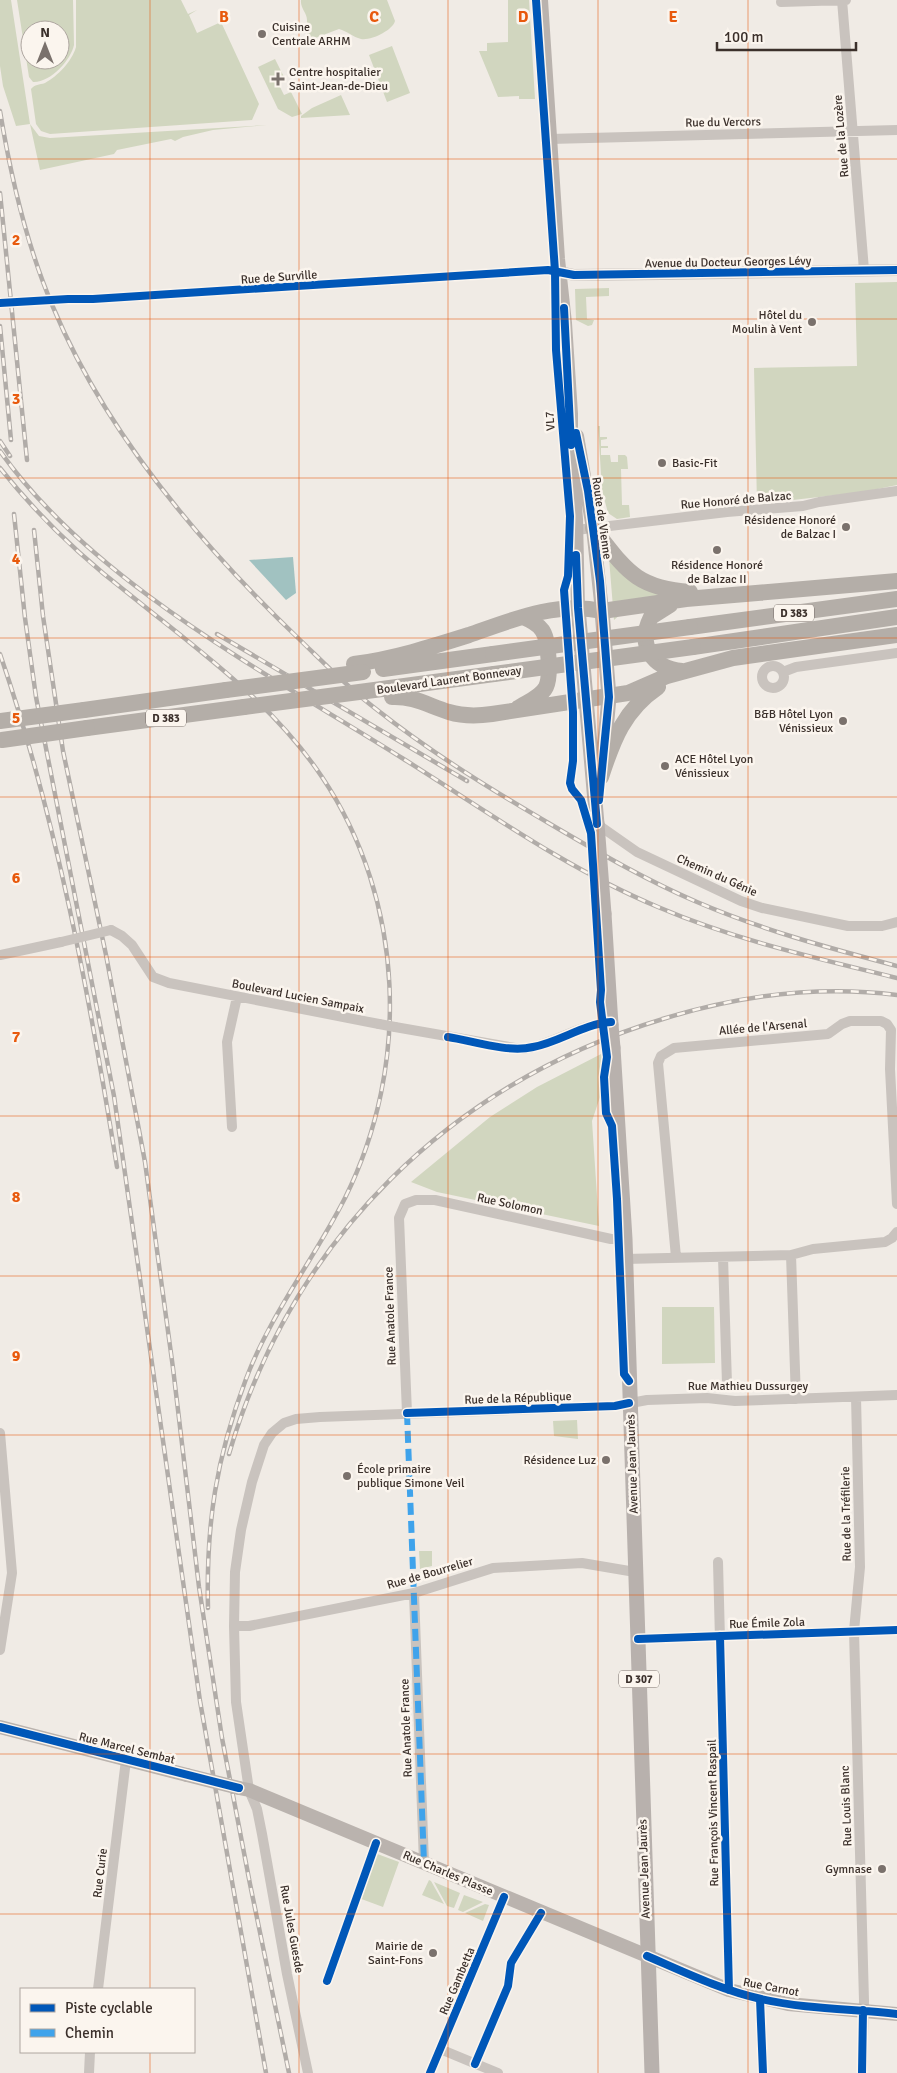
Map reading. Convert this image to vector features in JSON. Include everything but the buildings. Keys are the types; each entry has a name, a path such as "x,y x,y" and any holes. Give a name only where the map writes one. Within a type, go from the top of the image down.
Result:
{"highway":[{"path":"593,528 620,562 641,580 660,588 676,591 730,595"},
{"path":"358,668 551,609 578,608 602,611 686,599 897,581"},
{"path":"684,671 662,666 651,657 646,634 648,623 656,612 686,599"},
{"name":"Boulevard Laurent Bonnevay","path":"0,721 136,703 221,686 358,668 493,654 897,599"},
{"path":"512,711 541,693 546,687 548,678 548,650 544,631 523,617"},
{"name":"Boulevard Laurent Bonnevay","path":"1,740 326,696 387,693 494,674 897,617"},
{"path":"387,693 414,699 449,712 484,715 609,697 635,691 667,676 712,662 748,655 897,635"},
{"path":"602,777 612,743 629,714 650,692 684,671"}],"main road":[{"name":"Route de Vienne","path":"541,0 571,414 578,608 597,824"},
{"name":"Route de Vienne","path":"571,414 583,463 593,528 609,697 597,824"},
{"name":"Avenue Jean Jaurès","path":"597,824 626,1259 647,1956"},
{"name":"Rue Marcel Sembat","path":"0,1727 244,1789"},
{"name":"Rue Charles Plasse","path":"244,1789 647,1956"},
{"name":"Rue Carnot","path":"647,1956 729,1990 760,1999 788,2004 897,2014"},
{"name":"D 307","path":"647,1956 652,2073"}],"street":[{"name":"Rue de la Lozère","path":"842,0 864,270"},
{"path":"781,2 846,0"},
{"name":"Rue du Vercors","path":"550,139 897,130"},
{"name":"Avenue du Docteur Georges Lévy","path":"560,272 574,275 897,270"},
{"name":"Rue de Surville","path":"0,303 127,297 539,271 560,272"},
{"name":"Rue Honoré de Balzac","path":"576,530 727,512 804,506 819,502 897,491"},
{"path":"783,672 796,667 897,653"},
{"path":"712,662 748,660 765,670"},
{"path":"774,666 783,672 784,678 781,684 772,688 763,680 765,670 774,666"},
{"name":"Chemin du Génie","path":"597,824 637,852 741,901 848,926 882,926 897,922"},
{"name":"Boulevard Lucien Sampaix","path":"0,955 111,930 132,944 154,977 169,983 395,1027 521,1049 533,1048 592,1025 611,1023"},
{"path":"232,1127 227,1042 237,997"},
{"name":"Allée de l'Arsenal","path":"676,1258 658,1063 661,1056 674,1048 828,1034 842,1024 850,1022 881,1021 887,1024 891,1030 890,1069 897,1204"},
{"name":"Rue Solomon","path":"399,1218 402,1208 410,1201 435,1200 612,1239 625,1239"},
{"name":"Rue Anatole France","path":"399,1218 407,1413"},
{"path":"626,1259 791,1255 813,1249 885,1242 897,1232"},
{"path":"791,1255 796,1399"},
{"path":"723,1256 727,1384"},
{"name":"Rue Mathieu Dussurgey","path":"630,1403 647,1400 707,1398 735,1401 897,1395"},
{"name":"Rue de la Tréfilerie","path":"854,1631 860,1568 856,1397"},
{"name":"Rue de la République","path":"234,1626 236,1572 241,1530 260,1454 272,1433 284,1423 296,1419 615,1406 630,1403"},
{"path":"0,1433 12,1573 0,1650"},
{"name":"Rue François Vincent Raspail","path":"718,1562 729,1990"},
{"name":"Rue de Bourrelier","path":"234,1626 249,1626 414,1593 493,1568 582,1563 635,1572"},
{"name":"Rue Anatole France","path":"414,1593 424,1863"},
{"name":"Rue Jules Guesde","path":"234,1626 236,1702 244,1789 257,1809 308,2073"},
{"name":"Rue Émile Zola","path":"638,1639 897,1630"},
{"name":"Rue Louis Blanc","path":"854,1631 863,2010 862,2073"},
{"name":"Rue Curie","path":"98,1988 126,1760"},
{"name":"Rue Gambetta","path":"430,2073 504,1897"},
{"path":"475,2064 508,1986 512,1963 541,1913"},
{"path":"760,1999 763,2073"},
{"path":"440,2049 498,2073"},
{"path":"88,2073 90,2053"}],"green space":[{"path":"0,0 11,0 20,70 22,70 30,124 16,126 3,86 0,66"},
{"path":"17,0 73,0 74,45 70,55 70,20 20,20"},
{"path":"76,0 181,0 188,14 197,10 189,15 197,33 221,22 259,104 252,120 50,134 41,131 36,124 31,89 36,85 45,83 62,70 70,70 70,59 76,47"},
{"path":"301,0 387,0 395,21 390,28 376,37 361,39 339,29 310,40 306,31 307,17"},
{"path":"508,0 529,0 535,99 519,99 519,96 498,97 479,51 487,51 487,43 508,42"},
{"path":"392,46 410,93 387,102 369,55"},
{"path":"275,59 284,77 277,81 284,95 291,92 302,114 292,117 278,109 258,67"},
{"path":"28,70 59,70 46,79 33,82 29,77"},
{"path":"341,95 350,115 301,118 312,108"},
{"path":"30,124 39,136 50,138 267,125 213,130 183,137 175,141 171,139 117,150 114,154 40,170"},
{"path":"897,282 897,485 863,492 757,504 754,368 857,366 855,283"},
{"path":"609,288 609,296 586,297 587,319 594,320 592,325 588,326 576,320 575,289"},
{"path":"598,426 600,426 600,437 607,437 607,439 601,440 601,446 608,446 608,448 601,448 601,455 610,455 611,462 618,462 618,455 625,455 627,457 628,469 621,469 622,505 629,505 630,517 617,519 608,513 602,490"},
{"path":"609,558 667,595 630,606 614,620"},
{"path":"603,1053 603,1088 592,1121 599,1226 437,1192 411,1182 490,1117 537,1087"},
{"path":"662,1307 714,1307 715,1363 662,1364"},
{"path":"577,1420 578,1439 554,1436 553,1421"},
{"path":"419,1551 432,1551 432,1566 420,1569"},
{"path":"372,1852 399,1862 383,1907 356,1897"},
{"path":"429,1880 431,1881 444,1904 422,1895"},
{"path":"434,1882 460,1893 454,1908 447,1906"},
{"path":"464,1895 483,1902 463,1912 458,1910"},
{"path":"485,1904 489,1905 483,1921 465,1913"}],"water":[{"path":"293,557 296,593 286,600 249,560"}],"railway":[{"path":"0,111 14,186 27,235 43,283 74,353 100,398 128,442 159,484 226,565 336,675 398,726 465,772 591,848 643,876 697,902 771,930 897,966"},
{"path":"0,193 27,460"},
{"path":"0,326 11,440"},
{"path":"0,441 10,456"},
{"path":"0,451 38,499 83,543 132,584 240,658 559,857 624,892 687,919 746,939 897,978"},
{"path":"0,468 29,503 77,551 233,678 302,750 322,777 350,825 370,876 383,930 389,984 389,1039 381,1094 366,1147 345,1198 267,1332 246,1379 236,1408 220,1464 211,1519 208,1608"},
{"path":"14,514 36,697 114,1096 200,1701 266,2073"},
{"path":"34,530 43,616 63,751 106,955 145,1162 173,1368 199,1587 222,1738 289,2073"},
{"path":"217,634 467,781"},
{"path":"0,654 20,717 55,844 83,972 117,1167"},
{"path":"229,1454 257,1376 294,1304 338,1238 390,1179 450,1127 516,1083 588,1046 666,1018 723,1003 780,994 838,991 897,995"}],"marked path":[{"path":"407,1413 424,1863"}],"cycle path":[{"name":"VL7","path":"536,0 555,271 556,350 570,516 568,576 564,590 573,712 573,761 570,783 572,789 581,800 591,833 601,990 600,1002 607,1057 604,1077 606,1113 612,1126 617,1199 624,1374 629,1381"},
{"path":"0,303 93,299 548,270 574,275 897,270"},
{"path":"564,308 571,445"},
{"path":"576,433 588,491 600,581 609,697 599,800"},
{"path":"576,555 578,608 597,824"},
{"path":"448,1037 513,1049 543,1045 581,1029 611,1022"},
{"path":"407,1413 615,1406 629,1403"},
{"path":"638,1639 897,1630"},
{"path":"720,1636 729,1990"},
{"path":"0,1727 239,1788"},
{"path":"327,1981 376,1843"},
{"path":"430,2073 504,1897"},
{"path":"475,2064 508,1986 511,1963 541,1913"},
{"path":"647,1956 717,1986 761,1999 812,2007 897,2014"},
{"path":"760,1999 763,2073"},
{"path":"862,2073 863,2010"}],"place":[{"name":"Cuisine Centrale ARHM","path":"262,34"},
{"name":"Centre hospitalier Saint-Jean-de-Dieu","path":"278,79"},
{"name":"Hôtel du Moulin à Vent","path":"812,322"},
{"name":"Basic-Fit","path":"662,463"},
{"name":"Résidence Honoré de Balzac I","path":"846,527"},
{"name":"Résidence Honoré de Balzac II","path":"717,550"},
{"name":"B&B Hôtel Lyon Vénissieux","path":"843,721"},
{"name":"ACE Hôtel Lyon Vénissieux","path":"665,766"},
{"name":"Résidence Luz","path":"606,1460"},
{"name":"École primaire publique Simone Veil","path":"347,1476"},
{"name":"Gymnase","path":"882,1869"},
{"name":"Mairie de Saint-Fons","path":"433,1953"}]}
